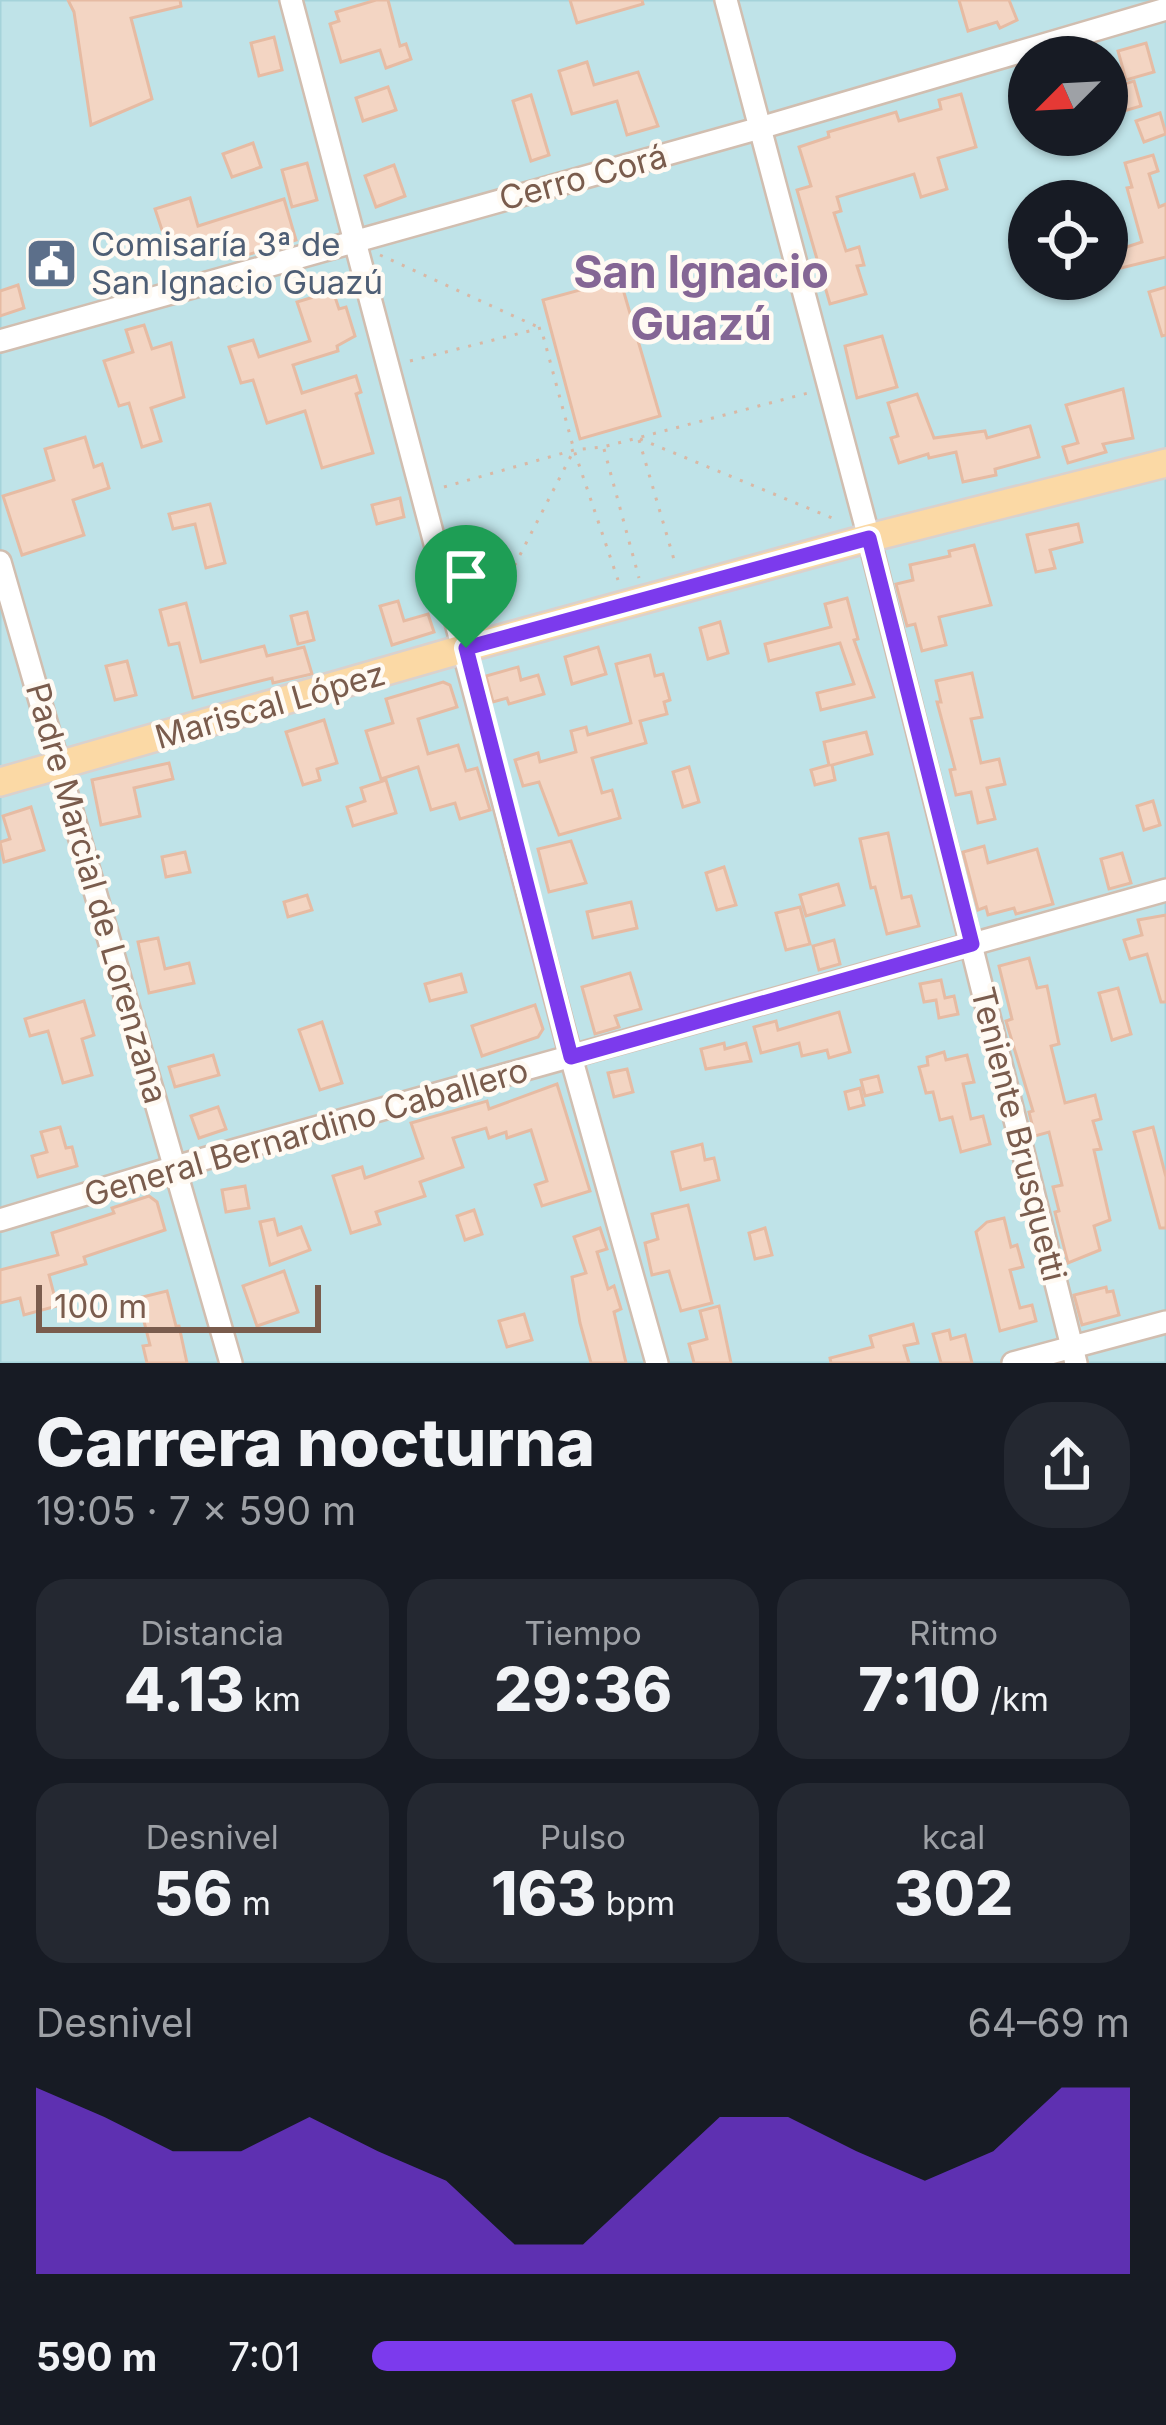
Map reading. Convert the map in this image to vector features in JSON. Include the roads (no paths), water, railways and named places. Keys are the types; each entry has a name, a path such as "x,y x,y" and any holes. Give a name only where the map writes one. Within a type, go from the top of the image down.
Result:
{"main road":[{"name":"Mariscal López","path":"0,782 859,531 1166,463"}],"street":[{"path":"291,0 571,1057 657,1363"},
{"name":"Teniente Brusquetti","path":"726,0 859,531 972,944 1073,1354"},
{"name":"Cerro Corá","path":"0,341 1166,9"},
{"name":"Padre Marcial de Lorenzana","path":"0,562 231,1363"},
{"name":"General Bernardino Caballero","path":"0,1220 1166,890"},
{"path":"1012,1363 1073,1354 1166,1322"}],"water":[{"path":"0,0 1166,0 1166,1363 0,1363"}],"place":[{"name":"Comisaría 3ª de San Ignacio Guazú","path":"52,263"}],"district":[{"name":"San Ignacio Guazú","path":"701,298"}]}
